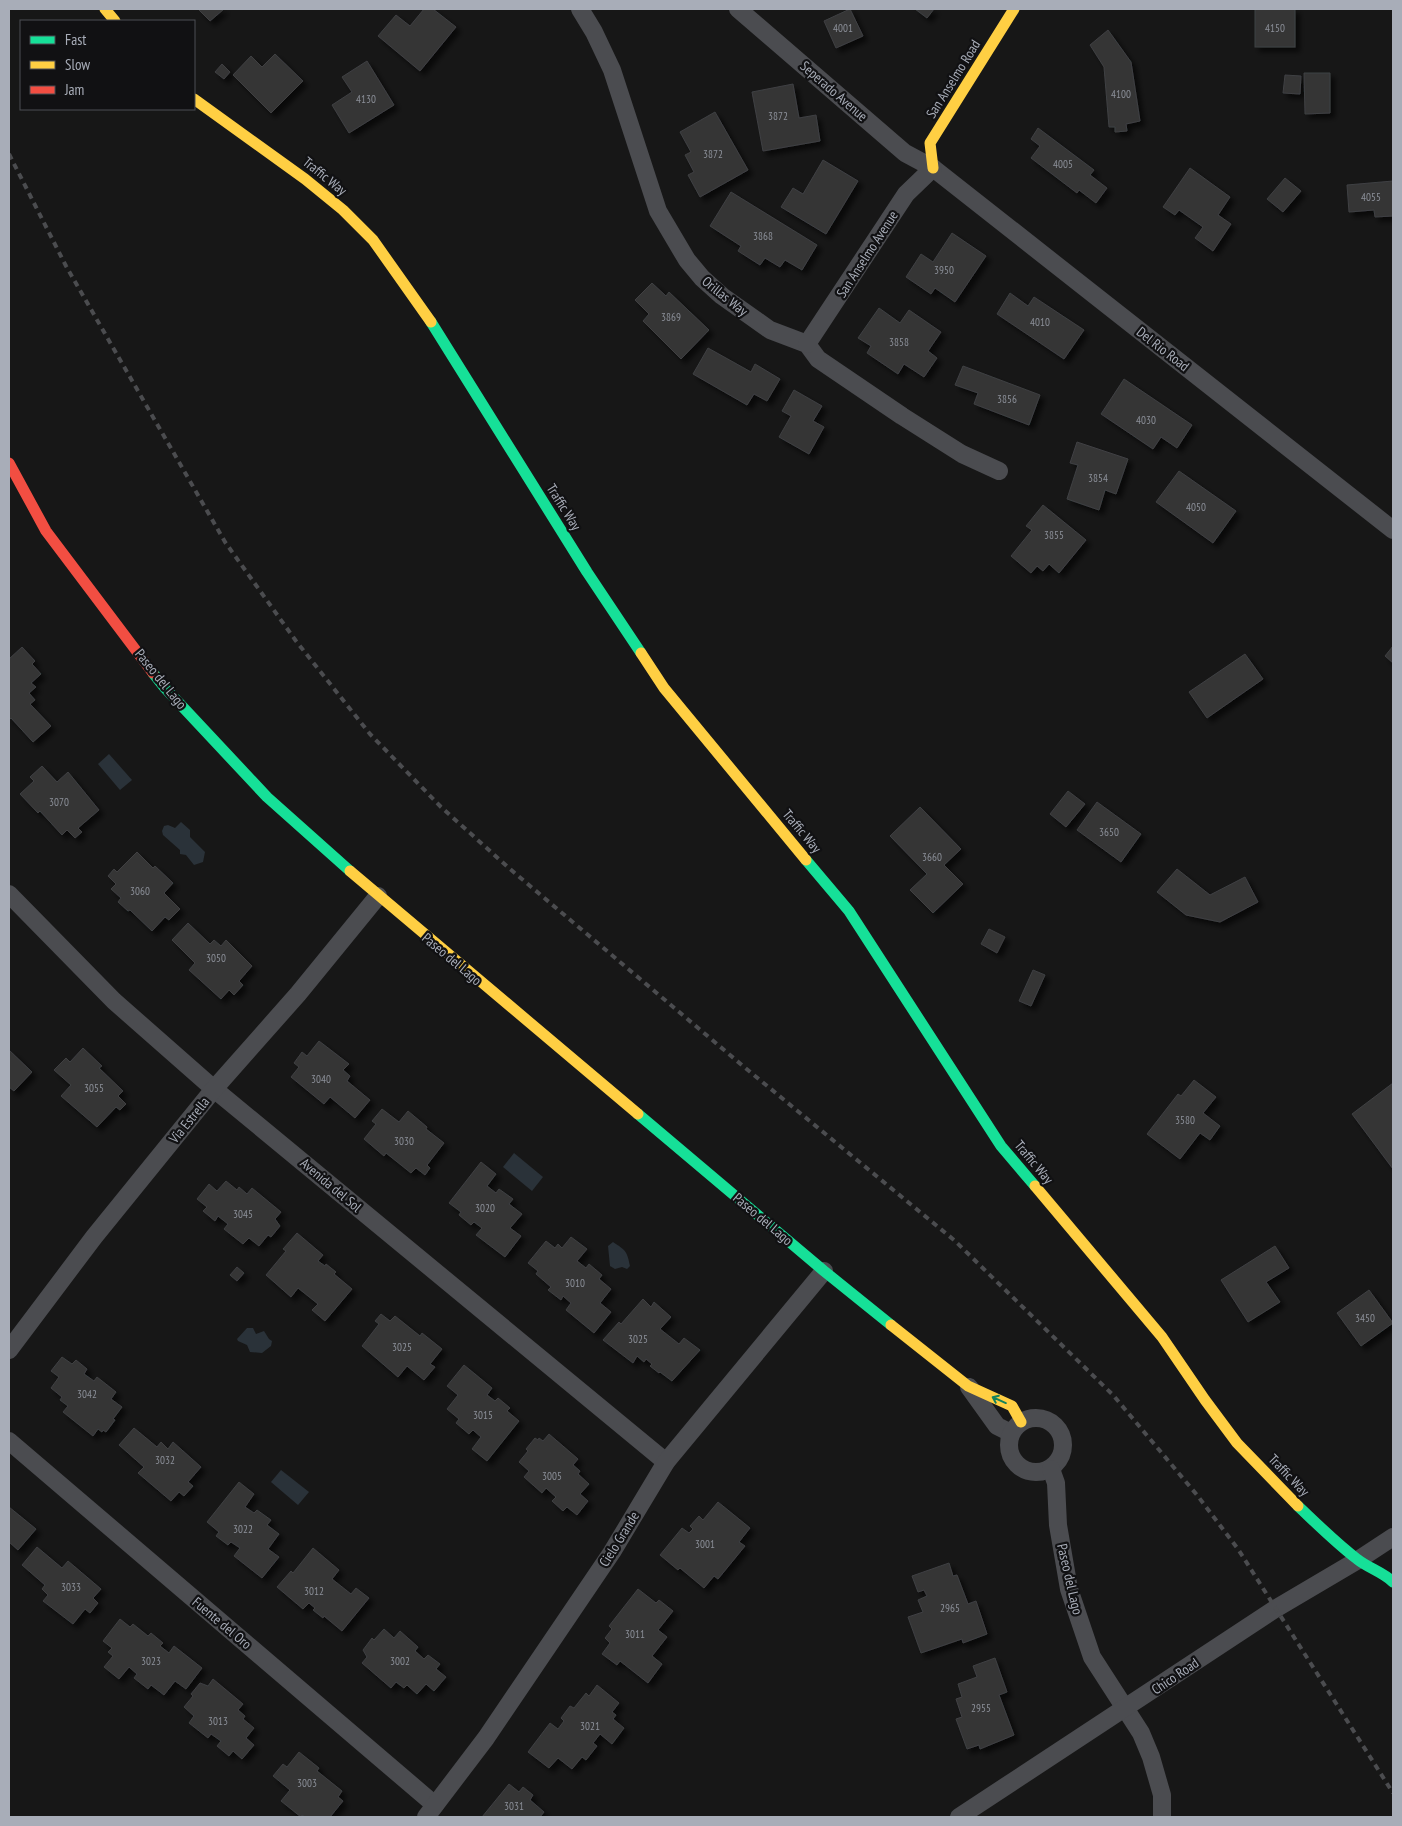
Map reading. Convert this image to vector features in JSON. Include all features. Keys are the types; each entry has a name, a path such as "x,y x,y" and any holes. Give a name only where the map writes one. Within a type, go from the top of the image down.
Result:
{"street":[{"path":"105,9 114,20"},
{"name":"Orillas Way","path":"580,9 594,32 612,70 658,211 687,260 702,278 722,296 770,330 807,344 818,359 894,411 962,454 999,471"},
{"name":"Seperado Avenue","path":"738,9 905,153 933,168"},
{"name":"San Anselmo Road","path":"933,168 930,142 1014,9"},
{"name":"Traffic Way","path":"195,100 305,179 343,210 373,240 434,326 587,572 664,688 849,911 1001,1146 1162,1337 1204,1400 1237,1443 1322,1530 1358,1560 1388,1577 1393,1582"},
{"name":"San Anselmo Avenue","path":"807,344 906,194 933,168"},
{"name":"Del Rio Road","path":"933,168 1393,530"},
{"name":"Paseo del Lago","path":"9,463 46,530 166,688 267,798 378,896 824,1271 968,1386 1012,1406 1016,1428 997,1426 968,1386"},
{"name":"Avenida del Sol","path":"9,894 114,1001 214,1088 666,1462"},
{"name":"Via Estrella","path":"9,1350 94,1237 214,1088 298,994 378,896"},
{"name":"Cielo Grande","path":"431,1811 486,1738 612,1552 666,1462 824,1271"},
{"path":"1035,1418 1049,1421 1059,1430 1064,1444 1061,1458 1051,1469 1034,1473 1018,1466 1009,1451 1016,1428 1035,1418"},
{"name":"Fuente del Oro","path":"9,1441 431,1811"},
{"name":"Paseo del Lago","path":"1051,1469 1056,1483 1058,1525 1069,1589 1092,1657 1141,1733 1151,1756 1162,1795 1162,1817"},
{"name":"Chico Road","path":"959,1817 1275,1609 1393,1537"}],"shaded area":[{"path":"109,754 132,780 120,790 98,764"},
{"path":"181,822 190,830 190,837 205,852 203,862 194,865 186,855 180,854 180,850 163,835 164,826 168,825 175,828"},
{"path":"514,1153 543,1177 532,1191 503,1167"},
{"path":"613,1242 626,1253 630,1266 627,1269 622,1267 615,1269 610,1266 608,1246"},
{"path":"247,1328 253,1328 256,1334 264,1331 272,1341 271,1346 262,1353 250,1352 247,1345 237,1339"},
{"path":"281,1470 309,1492 298,1505 271,1482"}],"building":[{"path":"198,9 224,9 210,21"},
{"path":"424,9 433,9 456,27 420,71 378,36 396,15 410,26"},
{"path":"850,9 863,36 836,48 824,21"},
{"path":"915,9 934,9 927,18"},
{"path":"1255,9 1295,9 1295,47 1255,47"},
{"path":"1108,30 1131,62 1140,121 1126,124 1127,131 1115,132 1115,127 1109,127 1104,67 1090,45"},
{"path":"275,54 303,81 271,113 233,75 251,56 262,67"},
{"path":"367,61 394,105 349,133 332,105 352,92 342,77"},
{"path":"222,64 230,72 224,79 215,72"},
{"path":"1304,73 1330,73 1330,113 1305,114"},
{"path":"1285,75 1301,76 1300,94 1283,93"},
{"path":"793,84 799,118 816,115 820,141 763,151 752,92"},
{"path":"715,112 748,170 700,197 688,175 694,172 685,155 691,152 680,132"},
{"path":"1038,128 1094,170 1090,175 1107,188 1096,203 1079,190 1077,193 1031,158 1040,146 1031,139"},
{"path":"823,160 858,181 826,234 781,207 793,188 803,194"},
{"path":"1190,168 1230,197 1218,215 1231,224 1213,251 1195,238 1203,227 1179,210 1175,215 1163,207"},
{"path":"1285,178 1301,191 1283,212 1267,199"},
{"path":"1393,181 1393,216 1375,217 1374,210 1349,212 1347,185"},
{"path":"731,192 817,245 802,270 785,260 780,267 765,258 760,265 738,251 741,246 710,226"},
{"path":"952,233 986,256 955,302 935,288 931,294 906,277 921,254 933,262"},
{"path":"652,283 666,296 669,292 709,330 681,359 643,321 649,314 635,300"},
{"path":"1010,293 1028,306 1034,297 1084,330 1064,359 997,314"},
{"path":"879,308 900,323 909,310 941,332 928,351 937,358 924,377 904,364 898,374 867,353 871,346 858,338"},
{"path":"708,348 751,372 755,364 780,379 767,401 754,394 747,405 693,374"},
{"path":"963,366 1040,395 1029,425 974,404 978,393 955,385"},
{"path":"1124,379 1192,425 1177,448 1161,437 1153,449 1101,414"},
{"path":"794,390 822,406 813,421 824,427 809,454 779,437 791,416 782,411"},
{"path":"1077,442 1128,459 1116,494 1105,490 1099,510 1067,499 1078,465 1070,463"},
{"path":"1179,471 1236,511 1213,543 1156,502"},
{"path":"1043,505 1086,540 1059,573 1049,564 1043,571 1037,566 1031,573 1011,556 1032,530 1026,526"},
{"path":"1393,646 1393,663 1385,656"},
{"path":"22,647 35,661 32,664 41,674 31,683 36,687 29,693 35,700 30,704 51,726 33,742 11,718 9,720 9,659"},
{"path":"1245,654 1263,679 1207,718 1189,692"},
{"path":"42,766 57,782 68,772 99,810 78,828 82,832 75,838 67,830 62,835 40,811 38,813 20,794 34,781 30,777"},
{"path":"1068,791 1085,804 1066,827 1050,814"},
{"path":"1097,802 1141,834 1121,862 1077,830"},
{"path":"920,807 961,849 944,865 963,884 933,913 910,890 927,874 890,836"},
{"path":"137,852 153,868 155,866 173,883 164,893 180,909 169,920 165,917 152,931 130,910 128,911 118,902 121,898 111,889 116,884 108,876 114,869 117,872"},
{"path":"1177,869 1210,895 1245,877 1258,902 1220,922 1186,915 1157,892"},
{"path":"188,923 210,944 214,940 221,946 226,940 252,966 239,981 243,985 234,995 229,990 221,999 189,970 195,963 172,940"},
{"path":"989,929 1005,937 997,953 981,944"},
{"path":"1033,970 1045,975 1031,1006 1019,1001"},
{"path":"319,1041 349,1064 343,1070 350,1076 347,1081 370,1100 355,1118 330,1097 324,1104 291,1077 299,1067 294,1063 302,1052 307,1056"},
{"path":"83,1048 102,1066 99,1068 123,1091 118,1096 126,1104 120,1110 116,1107 97,1127 61,1096 71,1085 54,1070 66,1058 70,1062"},
{"path":"9,1050 32,1072 14,1091 9,1087"},
{"path":"1194,1080 1216,1097 1203,1113 1220,1126 1210,1140 1200,1133 1180,1159 1147,1134 1178,1094 1181,1096"},
{"path":"1393,1083 1393,1169 1352,1114"},
{"path":"382,1109 399,1122 408,1111 444,1143 427,1165 430,1168 425,1175 416,1168 411,1173 386,1153 384,1156 364,1139 376,1124 372,1121"},
{"path":"481,1162 496,1174 487,1186 496,1193 499,1189 513,1199 509,1204 522,1214 510,1228 521,1236 505,1257 476,1235 482,1228 474,1222 471,1225 459,1215 461,1212 449,1203"},
{"path":"226,1181 237,1190 239,1187 247,1194 252,1188 281,1212 275,1219 280,1226 271,1237 268,1235 259,1246 249,1238 243,1244 224,1229 228,1224 218,1216 215,1221 203,1211 207,1207 197,1199 209,1184 217,1191"},
{"path":"297,1233 323,1255 318,1261 325,1266 326,1264 336,1272 334,1274 352,1289 325,1321 312,1310 318,1304 298,1288 291,1297 266,1275 286,1251 283,1249"},
{"path":"571,1237 587,1249 577,1261 586,1268 589,1264 602,1275 599,1279 611,1289 600,1303 611,1312 594,1333 566,1310 571,1303 563,1296 561,1300 548,1290 551,1287 536,1274 538,1271 528,1263 546,1241 555,1248 558,1244 562,1248"},
{"path":"1275,1246 1289,1268 1266,1282 1280,1302 1248,1322 1221,1280"},
{"path":"237,1267 244,1273 237,1281 230,1275"},
{"path":"1369,1290 1393,1323 1361,1346 1337,1313"},
{"path":"643,1299 651,1307 654,1302 671,1317 660,1329 679,1344 684,1338 700,1350 672,1381 650,1366 652,1364 646,1359 644,1362 637,1356 633,1363 603,1340 619,1322 621,1324"},
{"path":"381,1314 390,1321 395,1316 420,1336 422,1333 442,1349 430,1364 435,1367 424,1380 407,1366 398,1377 362,1346 379,1324 375,1321"},
{"path":"62,1357 72,1364 76,1360 87,1369 84,1374 94,1381 97,1377 116,1392 111,1399 122,1407 106,1432 98,1429 93,1436 63,1412 68,1406 60,1400 62,1397 51,1388 59,1377 51,1371"},
{"path":"464,1365 492,1388 487,1395 495,1401 498,1398 510,1408 507,1411 519,1421 487,1461 472,1449 481,1437 473,1430 469,1434 456,1423 459,1419 447,1409 458,1395 447,1386"},
{"path":"134,1428 157,1447 161,1442 168,1449 173,1442 201,1467 188,1482 193,1486 184,1496 179,1492 171,1501 138,1473 144,1467 119,1445"},
{"path":"549,1434 578,1459 573,1465 580,1471 578,1474 589,1484 580,1494 588,1501 577,1515 567,1507 563,1511 552,1501 556,1497 546,1488 542,1493 524,1477 529,1471 519,1462 528,1451 526,1449 535,1438 543,1441"},
{"path":"239,1482 254,1494 245,1507 254,1513 257,1510 271,1520 267,1525 279,1534 268,1549 279,1557 262,1578 234,1556 240,1548 231,1542 228,1545 216,1536 219,1532 207,1522"},
{"path":"718,1502 750,1528 739,1542 745,1546 718,1579 714,1576 704,1588 680,1568 678,1570 660,1555 682,1528 689,1533 693,1529 690,1526 699,1516 703,1520"},
{"path":"9,1507 36,1529 18,1550 9,1542"},
{"path":"37,1547 62,1568 68,1561 101,1589 93,1598 98,1603 90,1613 85,1609 73,1624 43,1601 48,1595 42,1589 45,1585 22,1565"},
{"path":"313,1548 339,1570 332,1579 351,1594 356,1588 369,1598 342,1631 324,1616 323,1618 313,1610 315,1608 309,1603 303,1609 277,1587 291,1571 293,1573"},
{"path":"949,1563 953,1576 957,1575 968,1604 976,1601 987,1634 963,1643 962,1639 921,1653 908,1617 923,1612 918,1600 927,1596 924,1590 918,1592 912,1576"},
{"path":"638,1589 656,1603 659,1600 673,1611 658,1630 667,1637 652,1656 662,1664 648,1683 620,1661 617,1665 602,1654 610,1643 605,1638 612,1629 609,1626"},
{"path":"120,1619 130,1627 133,1624 148,1636 151,1633 163,1643 160,1646 169,1653 174,1646 202,1668 186,1689 175,1681 164,1695 151,1685 148,1689 134,1678 137,1674 129,1667 119,1679 104,1667 113,1656 108,1652 112,1648 103,1641"},
{"path":"384,1629 394,1638 400,1631 418,1647 415,1651 424,1659 428,1655 440,1664 436,1669 446,1677 434,1691 426,1684 417,1694 407,1685 404,1688 396,1682 391,1688 362,1663 367,1657 363,1650 372,1638 374,1640"},
{"path":"995,1658 1007,1692 999,1695 1014,1735 980,1749 979,1745 967,1749 956,1719 962,1717 956,1699 962,1697 958,1684 977,1677 973,1666"},
{"path":"213,1679 243,1704 238,1710 245,1716 243,1719 254,1728 246,1738 254,1745 242,1759 233,1751 229,1756 217,1746 221,1741 211,1734 208,1738 189,1723 194,1716 184,1707 193,1696 191,1694 200,1683 208,1686"},
{"path":"597,1685 619,1703 612,1712 616,1715 613,1719 624,1728 612,1744 600,1734 593,1743 597,1746 586,1760 582,1757 572,1769 558,1758 549,1768 528,1752 550,1723 558,1729 564,1721 561,1718 570,1706 574,1708 586,1693 589,1696"},
{"path":"299,1752 319,1768 317,1771 342,1791 338,1797 343,1801 330,1817 305,1817 302,1815 301,1817 281,1801 290,1790 273,1776 283,1764 287,1767"},
{"path":"509,1784 519,1792 523,1787 533,1795 530,1800 544,1812 540,1817 482,1817"}],"railway":[{"path":"9,154 66,266 225,542 296,641 370,734 441,807 510,869 743,1066 954,1240 1113,1395 1197,1495 1238,1549 1393,1793"}],"traffic: fast":[{"path":"431,322 587,572 641,653"},
{"path":"153,673 267,797 350,871"},
{"path":"806,860 849,911 1001,1146 1035,1186"},
{"path":"638,1114 891,1325"},
{"path":"1298,1506 1349,1553 1393,1582"}],"traffic: slow":[{"path":"105,9 114,20"},
{"path":"933,168 930,143 1014,9"},
{"path":"195,100 305,179 343,210 373,240 431,322"},
{"path":"641,653 664,688 806,860"},
{"path":"350,871 638,1114"},
{"path":"1035,1186 1162,1337 1237,1443 1298,1506"},
{"path":"891,1325 968,1386 1012,1406 1021,1422"}],"traffic: jam":[{"path":"9,463 46,531 153,673"}]}
